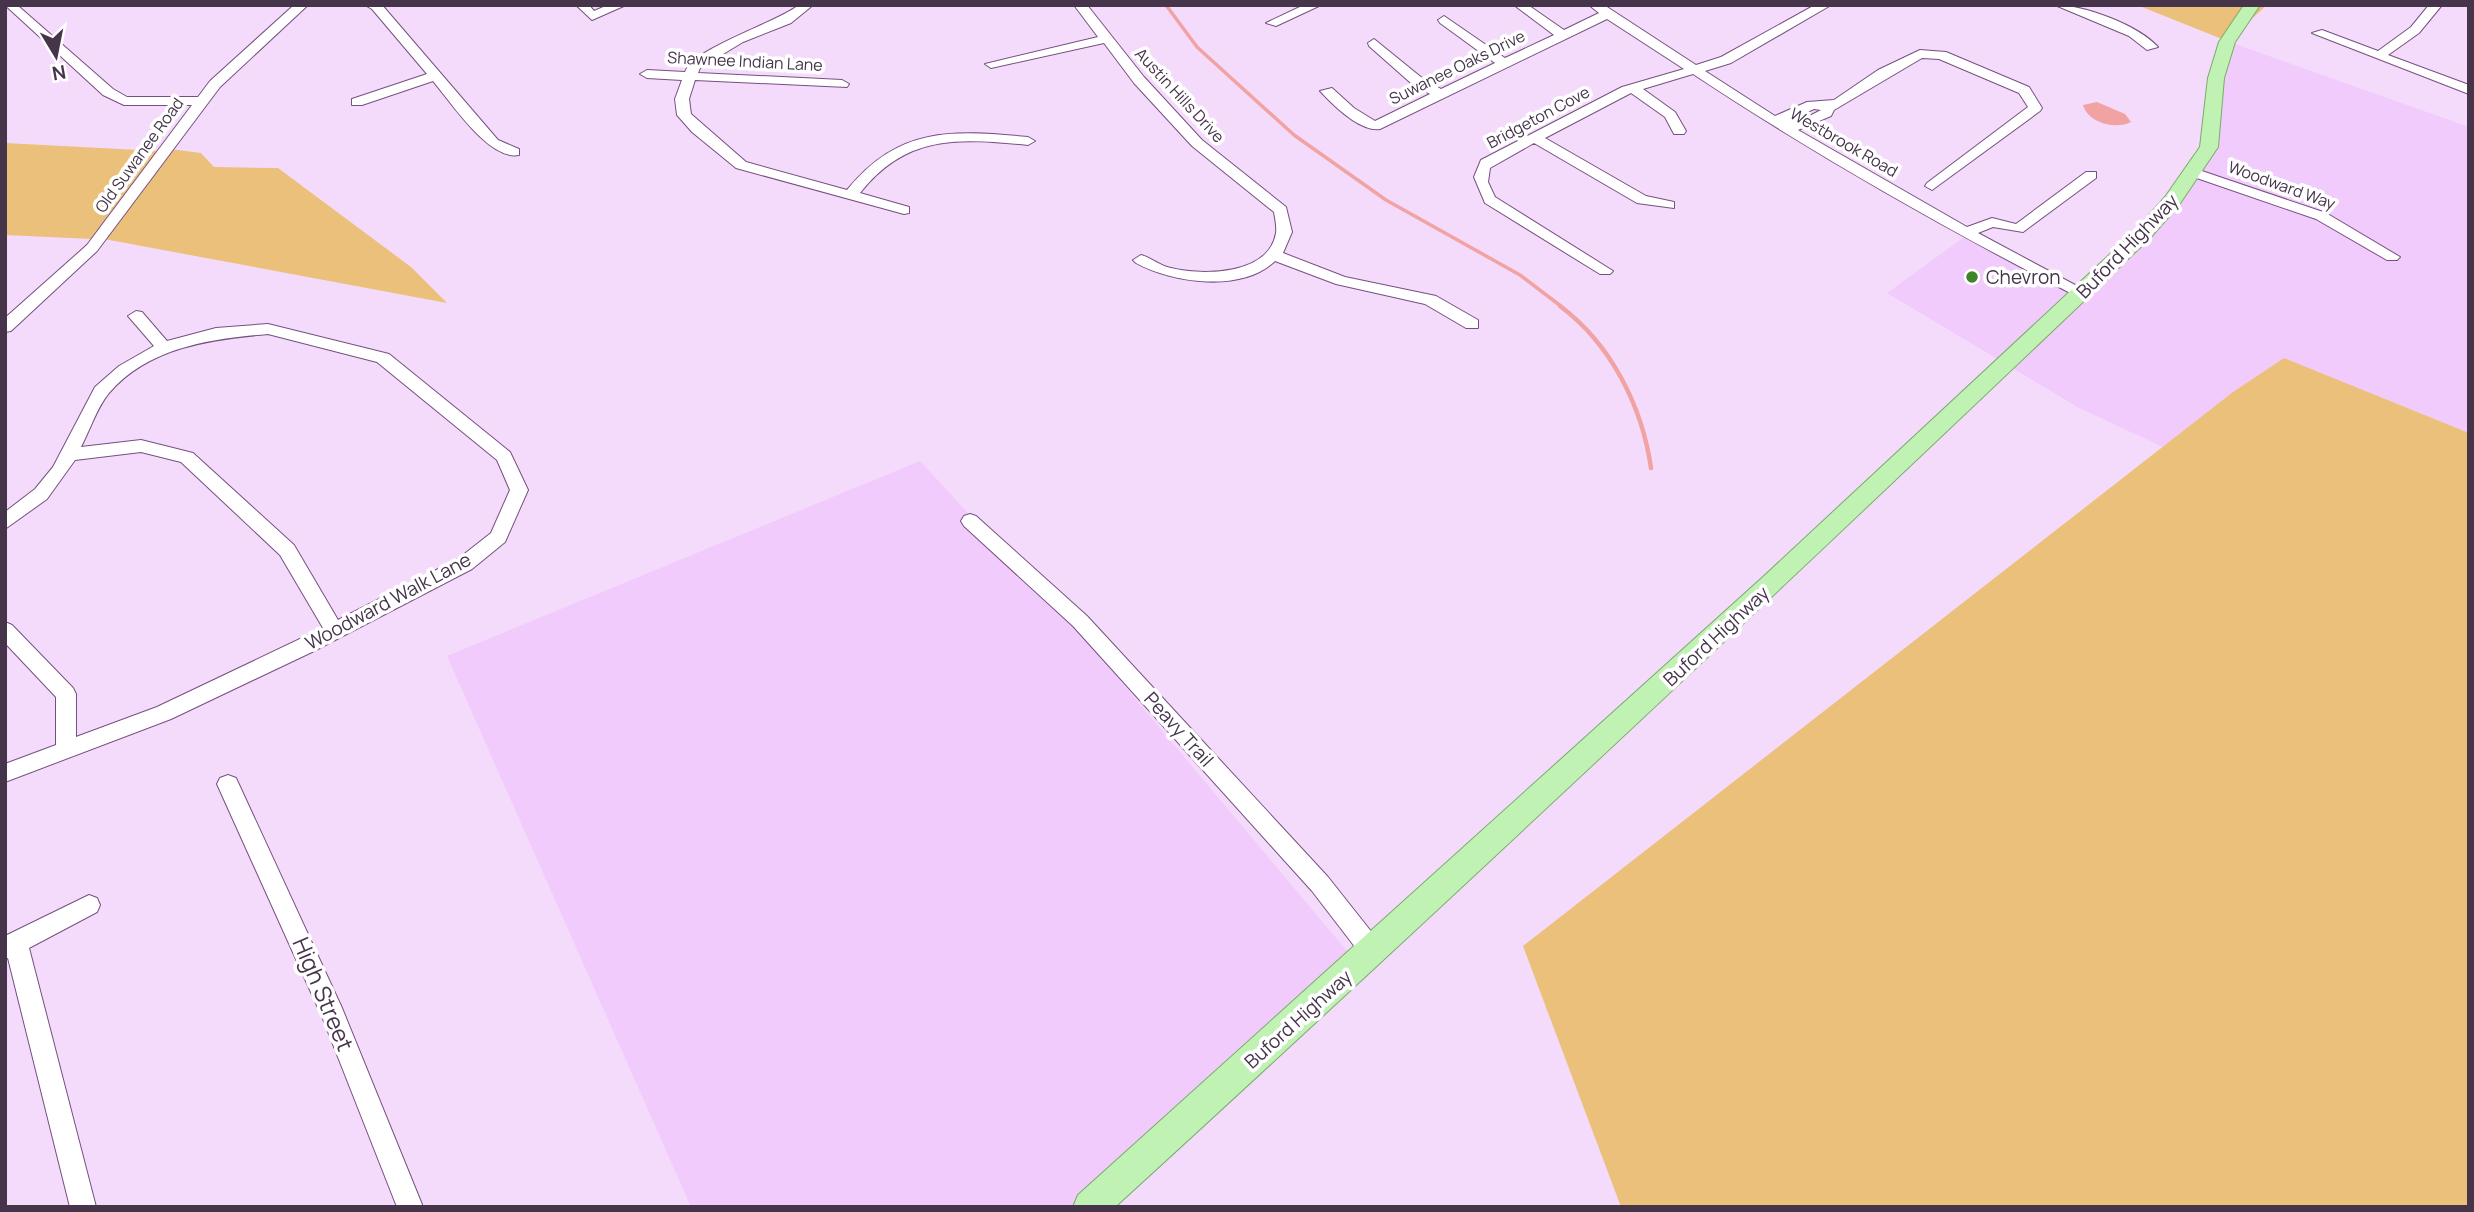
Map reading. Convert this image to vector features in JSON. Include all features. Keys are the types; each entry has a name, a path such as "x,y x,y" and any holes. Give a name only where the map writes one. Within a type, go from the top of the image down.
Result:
{"main road":[{"name":"Buford Highway","path":"1090,1207 1373,952 1772,584 1987,379 2084,294 2143,234 2193,172 2209,147 2216,78 2227,42 2252,5"}],"street":[{"path":"9,5 108,92 124,101 201,101"},
{"name":"Old Suwanee Road","path":"5,327 92,248 201,101 244,56 302,5"},
{"path":"370,5 376,6 493,143 514,152"},
{"path":"582,5 592,16 620,5"},
{"path":"807,5 787,20 718,50 694,66 682,99 684,115 741,165 904,211"},
{"name":"Austin Hills Drive","path":"1080,5 1106,39 1197,143 1281,210 1287,226 1285,240 1275,255"},
{"path":"1272,23 1315,5"},
{"path":"1520,5 1563,35"},
{"name":"Bridgeton Cove","path":"1605,271 1490,200 1483,190 1481,171 1486,163 1633,88 1726,60 1825,5"},
{"path":"2061,5 2133,33 2152,47"},
{"path":"2379,56 2415,30 2436,5"},
{"name":"Suwanee Oaks Drive","path":"1327,90 1349,111 1375,126 1563,35 1601,10"},
{"name":"Westbrook Road","path":"1601,10 1783,126 1966,233 2084,294"},
{"path":"1444,20 1485,53 1504,64"},
{"path":"2318,33 2469,90"},
{"path":"991,64 1106,39"},
{"path":"1374,43 1417,81 1440,94"},
{"path":"1783,126 1801,126 1826,113 1829,107 1920,54 1941,55 2024,90 2035,108 1932,186"},
{"name":"Shawnee Indian Lane","path":"647,74 842,84"},
{"path":"356,102 434,76"},
{"path":"1633,88 1670,115 1679,131"},
{"path":"851,195 877,163 911,145 953,138 1028,141"},
{"path":"1535,138 1642,200 1669,205"},
{"name":"Woodward Way","path":"2193,172 2321,216 2392,257"},
{"path":"1966,233 1992,222 2018,229 2091,175"},
{"path":"1141,260 1165,272 1203,277 1232,274 1261,265 1275,255 1341,281 1430,300 1472,324"},
{"path":"136,316 164,346"},
{"name":"Woodward Walk Lane","path":"5,522 41,494 70,454 87,414 101,391 125,370 164,346 216,333 268,329 383,358 504,456 519,490 498,537 465,564 164,713 5,773"},
{"path":"70,454 141,446 187,457 287,551 334,630"},
{"name":"Peavy Trail","path":"970,521 1080,621 1320,884 1373,952"},
{"path":"5,630 66,694 66,751"},
{"name":"High Street","path":"228,784 334,1016 410,1207"},
{"path":"83,1207 11,946 89,905"}],"shaded area":[{"path":"2137,5 2267,5 2227,41"},
{"path":"2227,41 2469,127 2469,433 2284,358 2233,392 2163,447 2079,408 1887,293 1967,235 2086,298 2216,145"},
{"path":"2097,102 2125,114 2131,122 2111,125 2096,120 2083,105"},
{"path":"5,143 158,151 92,239 5,235"},
{"path":"170,149 201,153 214,167 278,168 411,267 447,303 104,239"},
{"path":"2284,358 2469,433 2469,1207 1621,1207 1523,946 2233,392"},
{"path":"920,461 1091,646 1358,964 1100,1207 691,1207 447,656"}],"waterway":[{"path":"1166,5 1197,47 1294,135 1386,200 1520,275 1562,307"},
{"path":"1560,306 1594,339 1621,378 1640,422 1651,468"}],"place":[{"name":"Chevron","path":"1972,277"}]}
